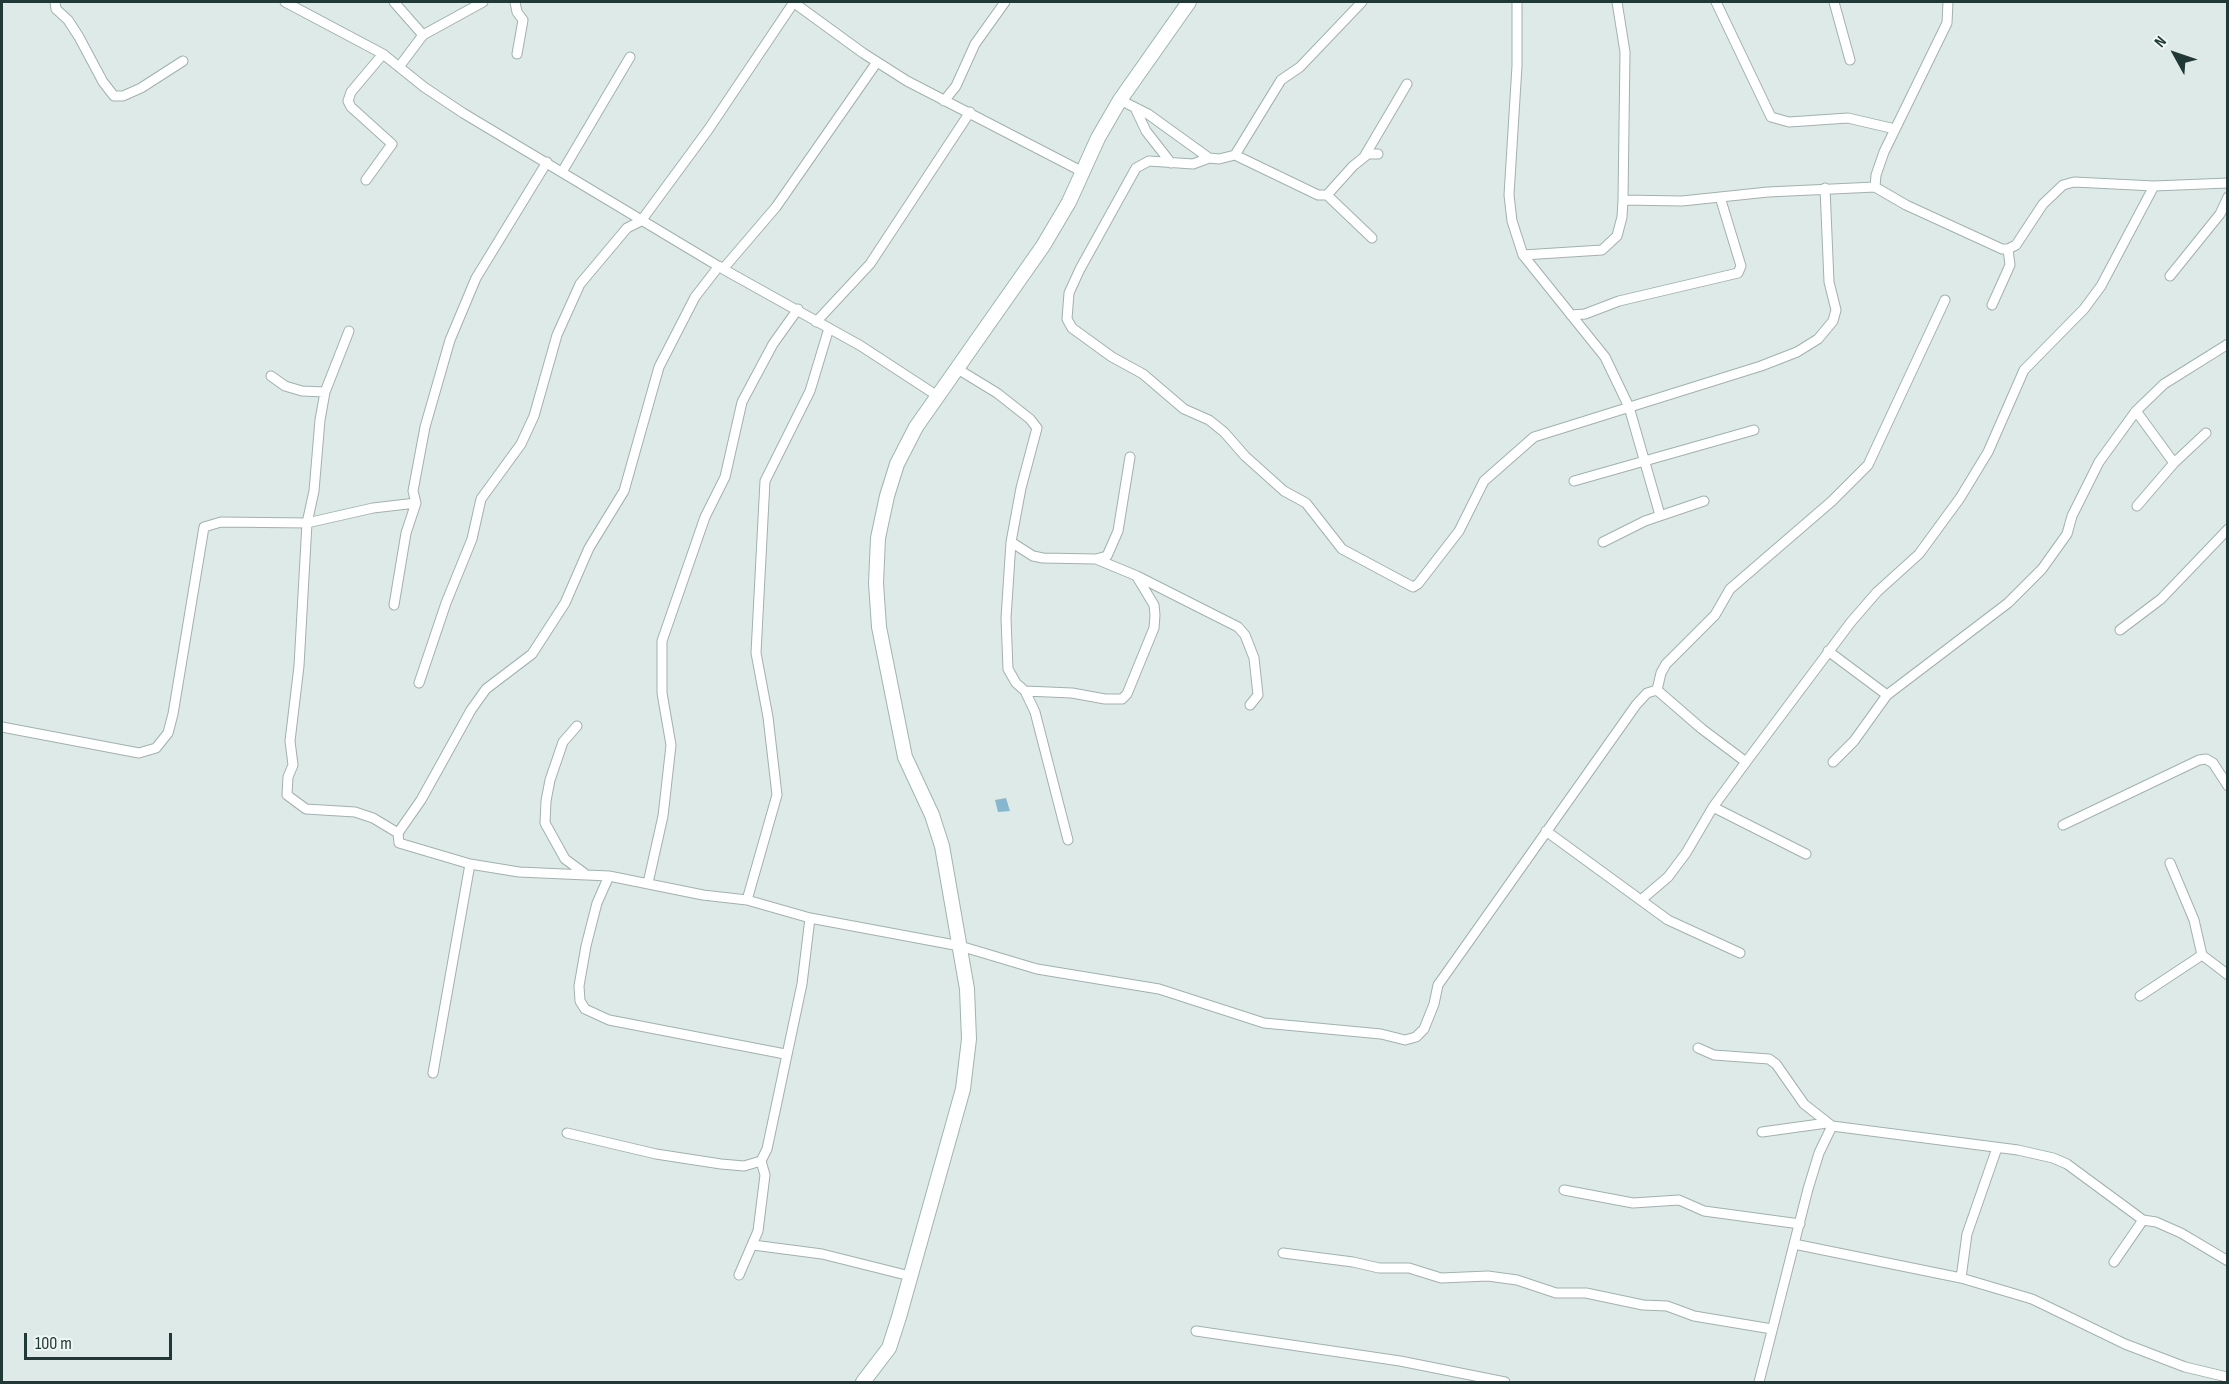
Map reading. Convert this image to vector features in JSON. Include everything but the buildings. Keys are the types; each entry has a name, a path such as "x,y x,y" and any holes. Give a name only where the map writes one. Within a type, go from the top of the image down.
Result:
{"street":[{"path":"55,2 56,9 68,20 114,96 123,96 141,88 183,61"},
{"path":"285,2 383,54 463,113 641,221 861,346 936,395"},
{"path":"394,2 423,35"},
{"path":"399,67 423,35 479,2"},
{"path":"515,2 517,12 523,20 517,54"},
{"path":"419,683 446,603 472,538 481,499 521,444 534,416 558,335 573,296 580,284 627,228 641,221 708,130 794,2 877,62 944,100 1083,171"},
{"path":"944,100 956,86 975,44 1005,2"},
{"path":"863,1383 889,1348 963,1089 968,1062 967,989 942,846 932,815 906,757 879,627 876,583 878,538 887,496 897,464 936,395 1043,246 1120,100 1189,2"},
{"path":"1235,155 1281,80 1300,67 1362,2"},
{"path":"1517,2 1517,66 1509,195 1512,221 1524,255 1600,349 1629,408 1642,460 1660,515"},
{"path":"1524,255 1602,250 1617,236 1622,217 1623,200 1624,52 1617,2"},
{"path":"1716,2 1771,117 1789,122 1848,118 1895,129"},
{"path":"1834,2 1850,60"},
{"path":"1875,187 1876,175 1895,129 1917,80 1947,23 1948,2"},
{"path":"366,180 392,144 351,107 348,100 351,92 383,54"},
{"path":"562,172 630,57"},
{"path":"877,62 776,207 695,297 659,367 624,491 589,548 565,603 532,654 486,689 471,710 422,800 398,833 397,840 404,846 470,864 539,874 584,873 609,876 703,895 747,900 810,918 960,946 1037,969 1159,989 1264,1023 1381,1034 1404,1040 1416,1037 1424,1029 1434,1004 1438,985 1636,705 1647,693 1657,690"},
{"path":"1362,159 1407,84"},
{"path":"1120,100 1148,114 1209,158"},
{"path":"1136,110 1146,131 1171,163"},
{"path":"816,321 870,264 970,112"},
{"path":"1327,195 1353,166 1368,154 1378,154"},
{"path":"1372,238 1327,195 1318,195 1235,155 1219,159 1209,158 1193,164 1149,161 1136,168 1131,175 1069,293 1067,319 1072,328 1112,357 1143,374 1184,409 1209,420 1224,432 1245,456 1284,491 1306,503 1342,549 1407,585 1413,586 1418,584 1459,531 1484,481 1534,437 1797,352 1828,329 1836,310 1829,282 1825,188"},
{"path":"394,605 406,534 417,503 413,491 425,427 450,340 476,278 547,162"},
{"path":"1623,200 1682,201 1825,188 1875,187 1906,205 2002,249 2008,249 2016,245 2043,204 2063,185 2074,182 2154,186 2228,183"},
{"path":"1641,900 1668,877 1686,853 1713,807 1828,651 1877,592 1919,554 1960,498 1988,452 2024,370 2084,309 2101,286 2154,186"},
{"path":"1571,315 1585,314 1619,301 1738,273 1741,266 1720,197"},
{"path":"2170,276 2220,214 2228,197"},
{"path":"1992,305 2010,265 2008,249"},
{"path":"1657,690 1660,673 1666,664 1714,615 1736,582 1815,516 1868,465 1945,300"},
{"path":"648,883 663,816 671,745 662,693 662,641 705,517 725,477 742,402 773,344 798,309"},
{"path":"747,900 777,795 768,717 756,653 765,481 810,391 829,328"},
{"path":"350,331 325,392 314,491 307,523 299,666 290,741 293,765 288,777 287,795 306,809 355,812 373,818 398,833"},
{"path":"1833,762 1854,741 1887,695 2008,603 2042,569 2067,534 2072,516 2099,462 2136,411 2164,384 2228,345"},
{"path":"956,368 997,393 1037,428 1020,488 1011,542 1006,618 1008,669 1016,683 1025,692 1035,712 1068,840"},
{"path":"271,376 285,386 302,391 325,392"},
{"path":"2136,411 2174,464"},
{"path":"1574,481 1754,430"},
{"path":"2137,506 2174,464 2206,433"},
{"path":"1011,542 1033,556 1096,559 1107,556 1113,547 1128,485 1130,458"},
{"path":"1603,542 1660,515 1704,501"},
{"path":"2,728 139,753 156,748 168,733 173,714 204,527 221,522 307,523 374,508 417,503"},
{"path":"2120,630 2161,599 2228,529"},
{"path":"1096,559 1137,576 1238,627 1245,635 1254,658 1258,695 1250,705"},
{"path":"1025,692 1072,693 1105,699 1122,699 1127,694 1154,628 1154,605 1137,576"},
{"path":"1828,651 1887,695"},
{"path":"1657,690 1702,729 1746,762"},
{"path":"577,726 563,742 550,780 546,801 546,823 565,859 584,873"},
{"path":"2063,825 2199,760 2206,759 2213,763 2228,786"},
{"path":"1713,807 1806,854"},
{"path":"1546,831 1668,920 1691,933 1740,953"},
{"path":"2170,863 2194,920 2202,955 2228,975"},
{"path":"433,1073 470,864"},
{"path":"609,876 597,903 586,946 579,986 580,1001 585,1009 609,1020 785,1054"},
{"path":"567,1133 656,1154 721,1164 744,1166 760,1161 767,1149 785,1054 802,984 810,918"},
{"path":"2140,996 2202,955"},
{"path":"1698,1048 1714,1055 1768,1059 1776,1064 1804,1104 1829,1124"},
{"path":"1759,1383 1794,1244 1829,1124"},
{"path":"1762,1132 1829,1124 2053,1158 2067,1164 2143,1220 2156,1222 2181,1233 2228,1261"},
{"path":"1961,1278 1967,1234 1997,1148"},
{"path":"740,1275 753,1245 762,1208 765,1175 760,1161"},
{"path":"1564,1190 1633,1203 1679,1200 1704,1211 1800,1224"},
{"path":"2114,1262 2143,1220"},
{"path":"1794,1244 1961,1278 2032,1299 2152,1355 2226,1380 2228,1366"},
{"path":"753,1245 822,1254 910,1276"},
{"path":"1283,1253 1353,1262 1379,1268 1409,1268 1441,1278 1488,1276 1517,1280 1556,1293 1586,1293 1643,1305 1667,1306 1694,1316 1772,1329"},
{"path":"1196,1331 1400,1361 1505,1383"}],"water":[{"path":"1006,798 1010,811 998,812 995,800"}]}
